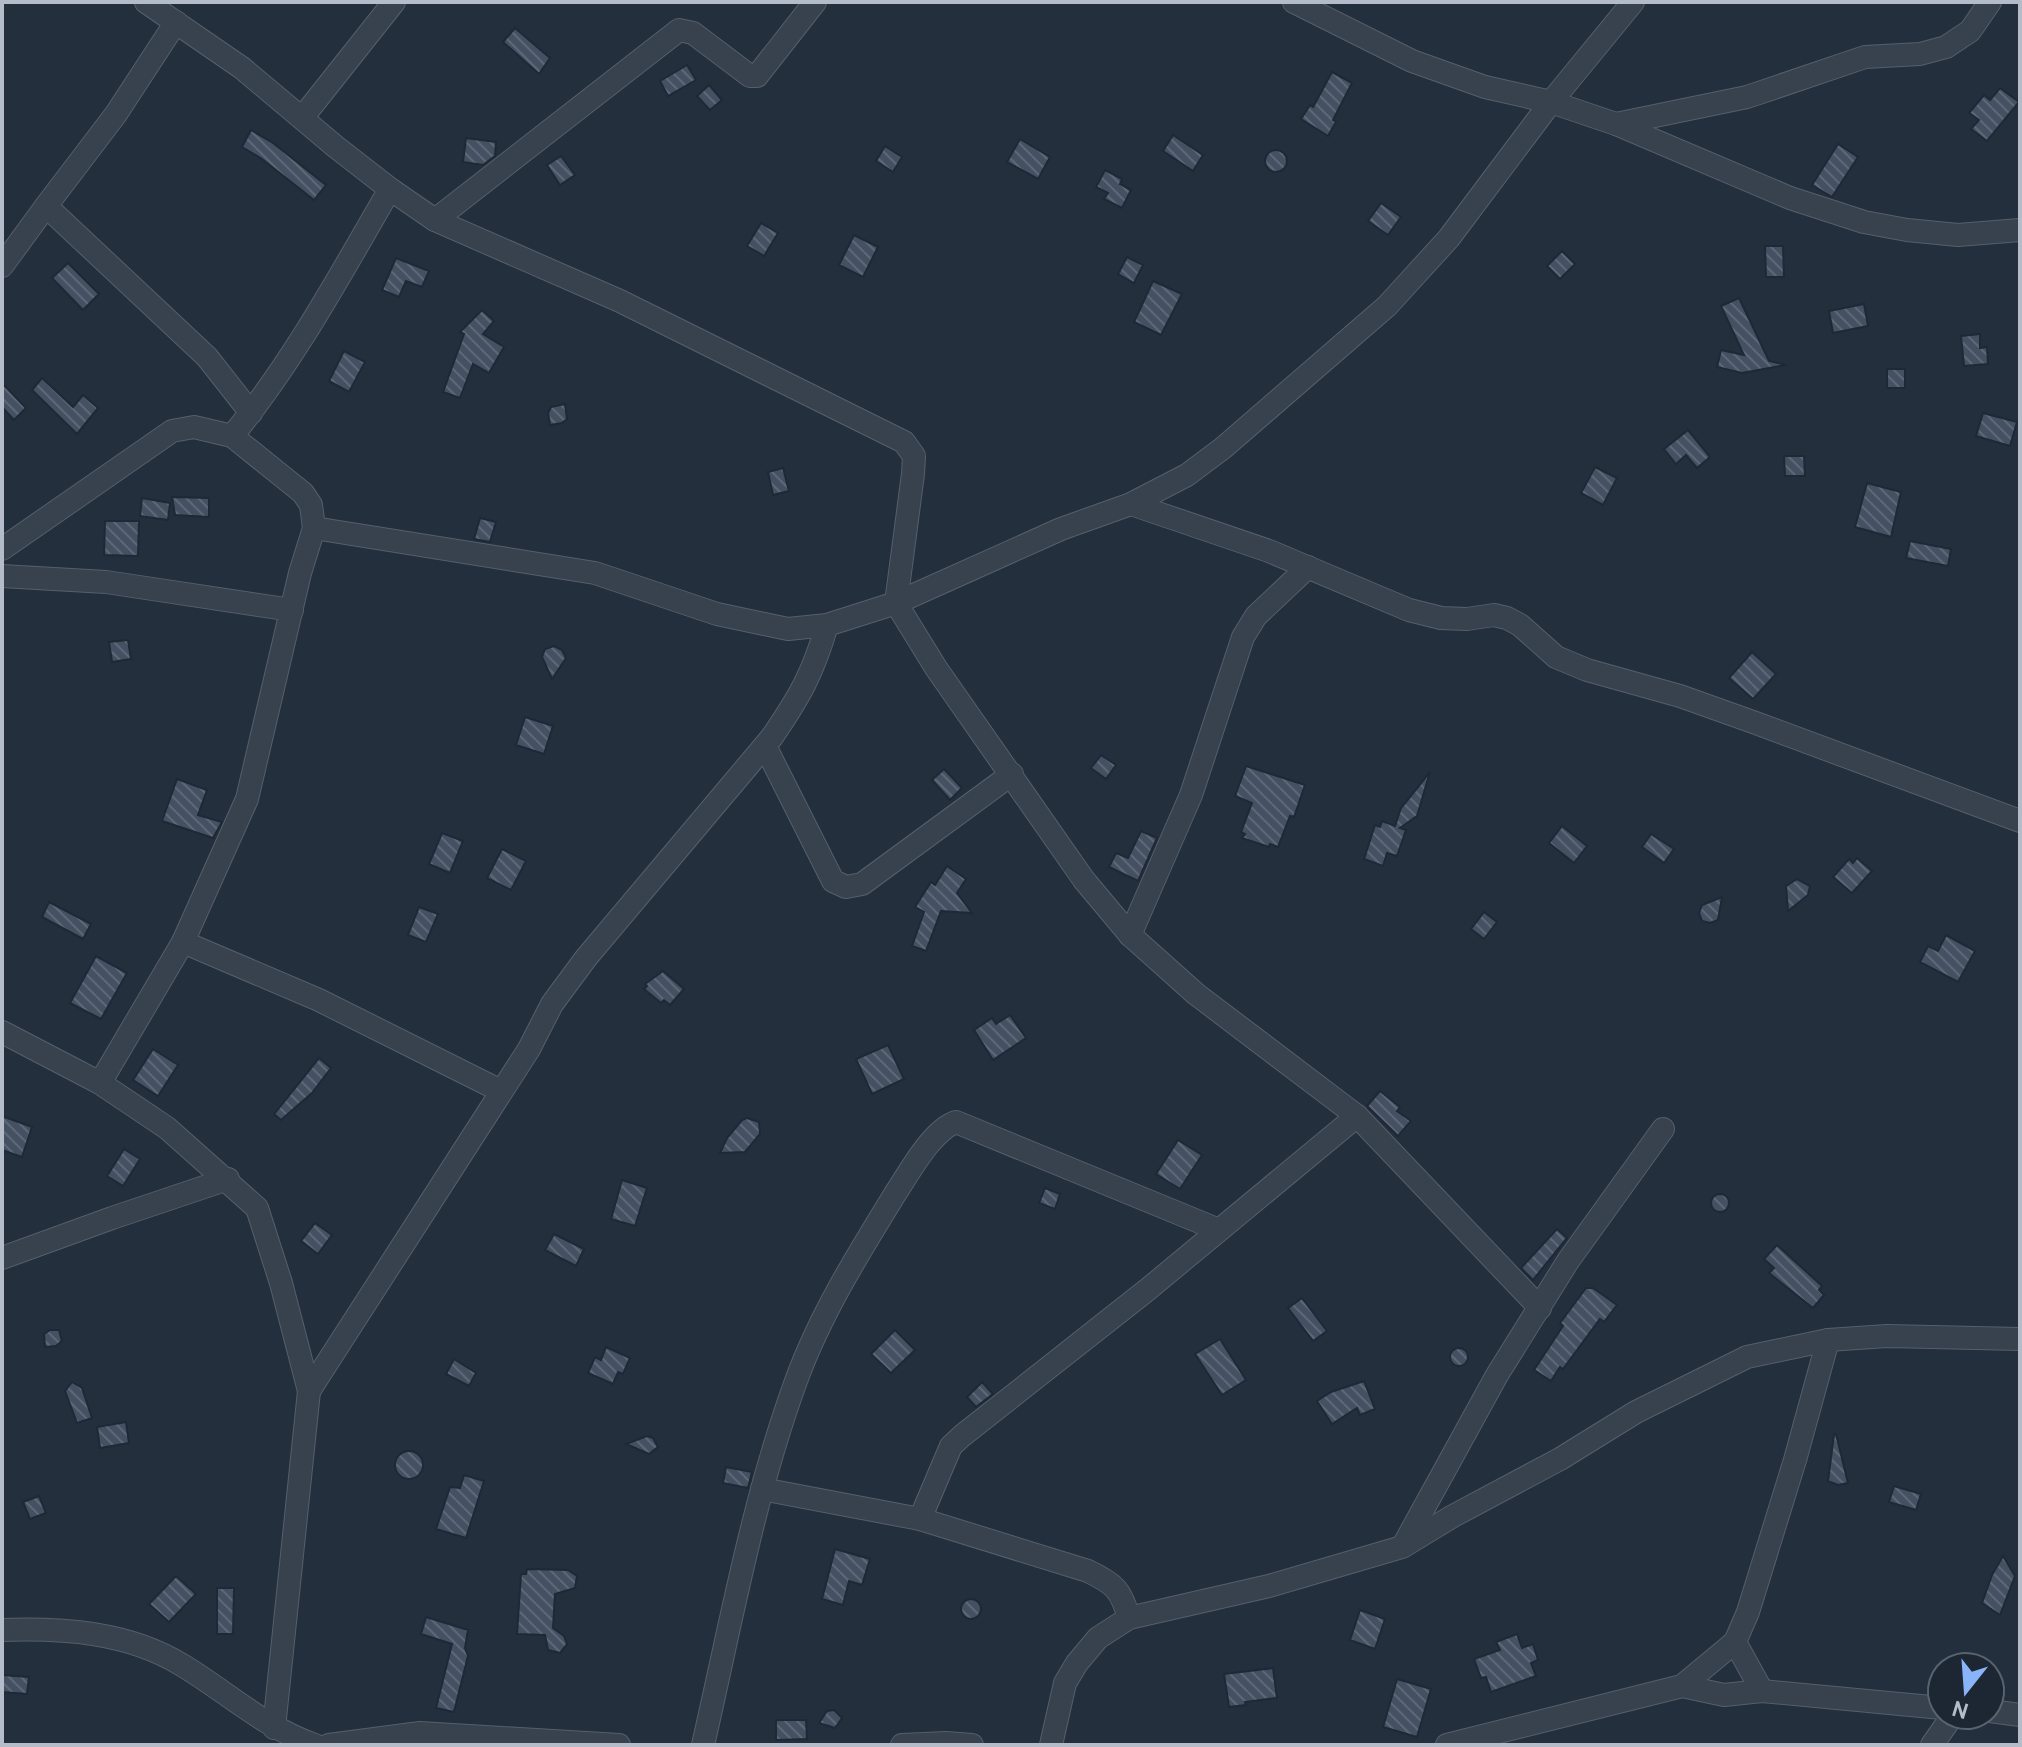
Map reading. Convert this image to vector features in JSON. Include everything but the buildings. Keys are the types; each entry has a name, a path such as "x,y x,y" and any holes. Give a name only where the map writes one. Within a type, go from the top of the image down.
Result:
{"street":[{"path":"146,2 242,68 390,189 435,220 620,301 904,442 914,456 896,603 936,668 1084,880 1130,935 1196,994 1357,1116 1540,1308"},
{"path":"302,118 394,2"},
{"path":"435,220 679,30 693,33 750,76 757,76 815,2"},
{"path":"1294,2 1412,61 1485,87 1551,102 1616,124 1790,198 1864,222 1958,235 2020,230"},
{"path":"314,528 595,573 717,614 788,629 827,625 896,603 1061,529 1131,504 1187,475 1223,448 1387,306 1449,238 1551,102 1633,2"},
{"path":"1616,124 1747,97 1865,57 1920,54 1946,47 1970,31 1990,2"},
{"path":"3,264 116,114 176,22"},
{"path":"232,436 251,413 327,296 390,189"},
{"path":"46,206 207,357 251,413"},
{"path":"2,549 172,431 194,427 232,436 303,493 311,505 314,528 247,799 183,942 100,1083"},
{"path":"1131,504 1215,531 1409,610 1441,618 1467,619 1494,615 1507,618 1520,625 1556,657 1587,670 1680,696 2020,821"},
{"path":"1130,935 1191,795 1243,637 1256,616 1308,567"},
{"path":"2,576 106,582 292,610"},
{"path":"309,1391 529,1049 552,1004 586,958 765,746 797,701 815,666 827,625"},
{"path":"765,746 833,881 846,887 862,884 1012,774"},
{"path":"183,942 319,1000 501,1091"},
{"path":"2,1032 100,1083 167,1128 228,1179 257,1208 281,1283 309,1391 274,1728"},
{"path":"920,1519 951,1446 1357,1116"},
{"path":"703,1745 762,1489 797,1379 844,1279 908,1174 946,1125 956,1122 1219,1230"},
{"path":"1402,1547 1497,1375 1568,1261 1663,1129"},
{"path":"2,1258 228,1179"},
{"path":"1051,1745 1065,1683 1077,1663 1098,1638 1129,1618 1269,1586 1402,1547 1560,1459 1636,1412 1747,1357 1828,1340 1887,1336 2020,1339"},
{"path":"1682,1686 1735,1642 1748,1612 1791,1475 1828,1340"},
{"path":"762,1489 920,1519 1088,1571 1106,1580 1122,1594 1129,1618"},
{"path":"2,1630 47,1628 94,1633 146,1648 181,1664 274,1728 315,1745"},
{"path":"1735,1642 1762,1691"},
{"path":"1447,1745 1682,1686 1724,1695 1762,1691 1926,1706"},
{"path":"329,1745 420,1733 619,1745"},
{"path":"902,1745 972,1745"}]}
